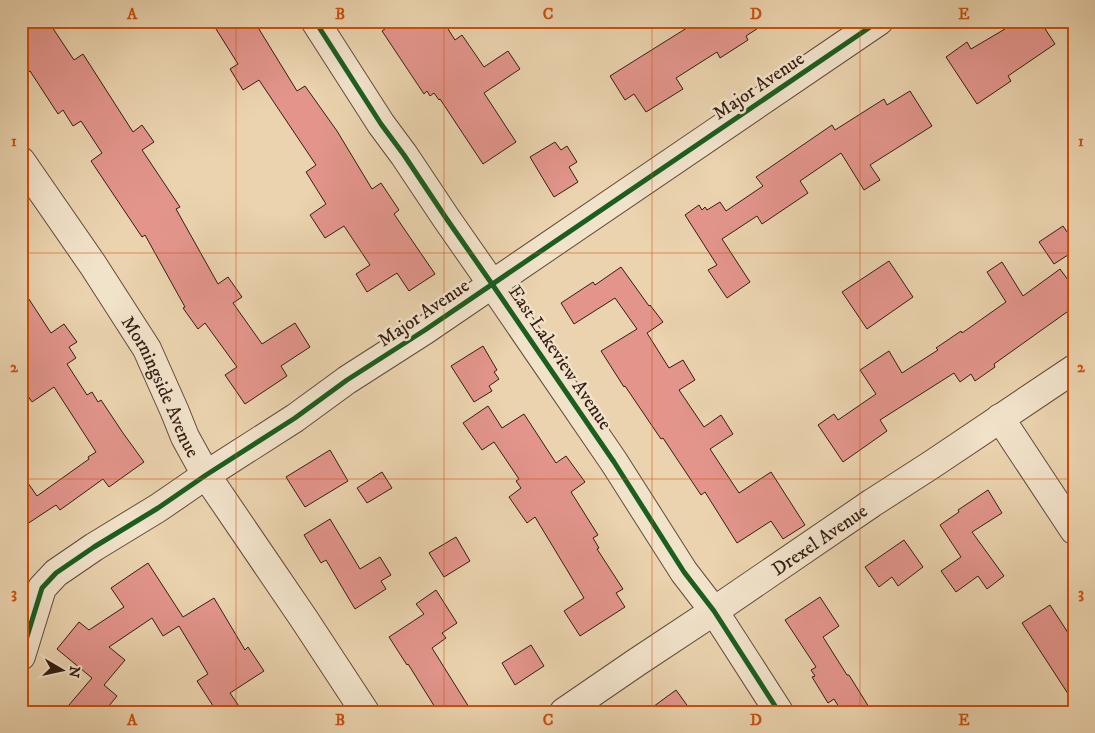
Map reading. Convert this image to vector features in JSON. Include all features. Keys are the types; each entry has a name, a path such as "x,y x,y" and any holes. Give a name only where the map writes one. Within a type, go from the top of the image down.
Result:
{"street":[{"name":"East Lakeview Avenue","path":"315,21 381,124 614,462 684,572 714,611 779,712"},
{"name":"Major Avenue","path":"21,656 42,588 56,573 295,418 347,380 425,330 879,21"},
{"name":"Morningside Avenue","path":"21,161 93,265 147,350 185,437 206,476 365,712"},
{"name":"Drexel Avenue","path":"564,712 872,503 1074,369"},
{"path":"1000,418 1074,530"}],"building":[{"path":"37,21 48,21 74,60 83,54 133,132 142,125 154,142 142,150 180,207 176,209 218,284 228,277 242,297 233,303 262,344 295,323 310,347 281,366 287,376 245,404 225,375 237,367 205,323 198,329 183,308 185,307 145,235 142,237 91,161 102,153 81,121 73,126 63,110 58,114 30,71 21,77 21,32"},
{"path":"211,21 254,21 297,91 305,86 337,131 372,189 381,183 399,210 394,214 435,274 409,291 397,273 367,292 356,274 370,265 344,226 325,238 310,215 326,204 306,172 316,165 259,80 243,90 230,69 238,64"},
{"path":"396,21 443,21 455,40 462,35 484,67 508,51 520,69 484,93 516,142 483,164 440,99 434,93 430,96 427,91 424,94 382,31"},
{"path":"698,21 769,21 746,36 748,40 720,58 717,52 676,78 683,89 646,112 634,94 625,100 610,76"},
{"path":"1000,21 1040,21 1055,44 1008,76 1011,81 977,104 946,57 967,42 971,49 1005,29"},
{"path":"910,91 932,126 870,165 880,180 864,190 841,153 800,181 808,193 762,224 757,216 722,239 750,282 727,298 708,270 717,265 685,215 699,205 702,210 705,207 707,210 720,202 726,211 763,186 756,177 832,125 835,130 884,99 887,105"},
{"path":"555,142 561,150 567,146 577,162 569,167 578,182 554,197 530,157"},
{"path":"1063,226 1074,242 1074,251 1054,264 1039,242"},
{"path":"889,261 913,297 867,329 842,292"},
{"path":"1002,262 1023,296 1060,269 1074,288 1074,307 994,364 995,367 975,381 971,374 960,382 954,373 880,420 887,431 843,462 818,425 834,414 838,420 876,394 860,370 889,351 902,373 1006,302 987,272"},
{"path":"621,267 663,322 647,333 669,368 683,360 695,380 679,390 704,427 721,415 733,434 710,449 739,493 771,472 805,525 783,539 771,521 737,543 705,492 701,495 663,438 661,439 624,387 601,351 637,329 615,298 574,324 561,303 593,282 595,285"},
{"path":"21,287 51,333 64,324 77,342 69,347 76,358 67,364 87,395 92,392 98,402 101,400 144,462 109,487 103,479 60,510 56,505 21,528 21,473 37,496 96,452 54,387 32,402 21,386"},
{"path":"483,346 497,370 494,372 499,379 489,386 492,391 474,402 451,366"},
{"path":"488,406 502,428 524,414 556,463 566,456 585,482 571,492 598,535 593,538 599,548 597,549 623,589 616,593 625,607 580,636 564,611 584,598 535,517 527,523 509,497 521,488 516,481 519,479 494,442 482,450 463,423"},
{"path":"330,450 348,481 305,507 286,477"},
{"path":"382,472 392,488 367,503 357,488"},
{"path":"988,490 1002,513 972,532 1004,576 987,589 978,576 956,592 941,571 961,557 940,525 959,512 958,510"},
{"path":"330,519 360,569 380,557 391,575 381,581 386,589 355,609 326,560 321,563 304,535"},
{"path":"456,537 470,561 444,577 429,553"},
{"path":"904,540 923,567 898,586 892,577 879,587 865,567"},
{"path":"148,563 183,617 214,598 245,650 248,647 264,671 230,693 243,712 217,712 197,681 208,674 179,626 163,636 152,618 109,647 125,660 104,685 117,696 104,712 63,712 92,678 57,649 79,622 89,630 124,607 111,588"},
{"path":"436,590 457,623 442,633 446,638 432,648 472,712 438,712 389,637 424,614 416,604"},
{"path":"820,597 839,626 823,637 872,712 842,712 834,699 828,703 812,677 815,676 811,670 816,667 785,620"},
{"path":"1050,605 1074,642 1074,703 1022,623"},
{"path":"531,645 544,666 515,685 502,663"},
{"path":"676,690 692,712 646,712"}],"cycle path":[{"path":"315,21 381,124 614,462 684,572 714,611 779,712"},
{"path":"21,656 42,588 56,573 295,418 347,380 425,330 879,21"}]}
